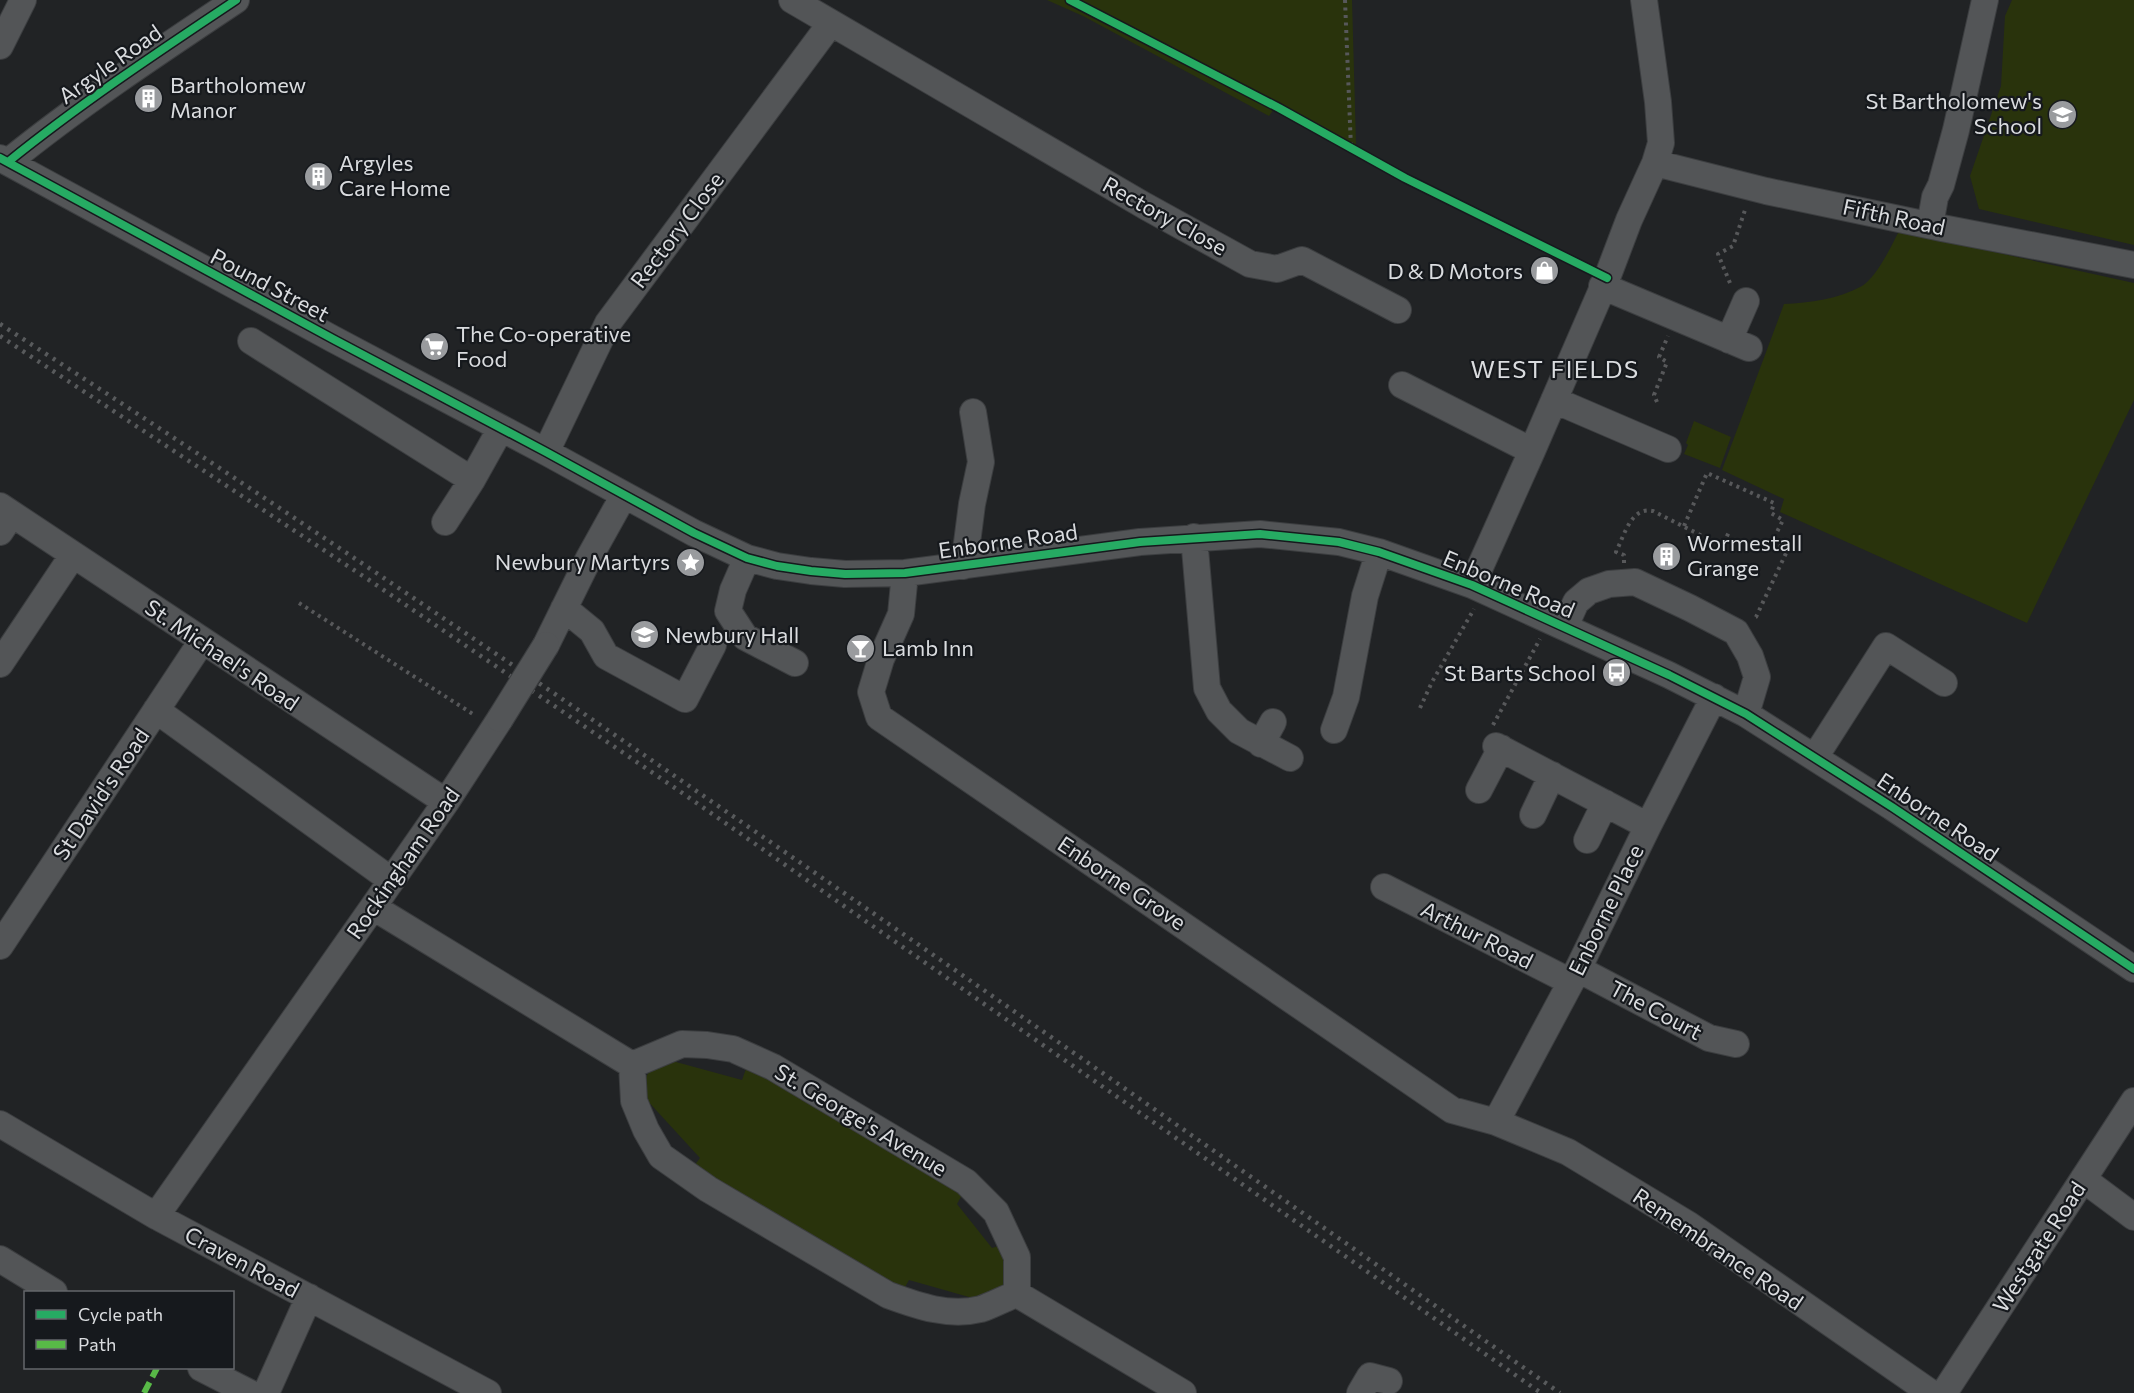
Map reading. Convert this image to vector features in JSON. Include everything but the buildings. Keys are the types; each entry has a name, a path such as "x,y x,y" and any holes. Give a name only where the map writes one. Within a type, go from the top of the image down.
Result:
{"street":[{"path":"0,46 23,0"},
{"name":"Argyle Road","path":"4,160 90,98 236,0"},
{"name":"Rectory Close","path":"792,0 1135,200 1250,264 1276,269 1302,260 1398,310"},
{"path":"1478,588 1532,452 1655,163 1660,143 1658,102 1644,0"},
{"path":"1930,225 1935,197 1941,185 1956,130 1985,0"},
{"name":"Rectory Close","path":"535,446 608,323 831,23"},
{"name":"Pound Street","path":"4,160 535,446"},
{"name":"Fifth Road","path":"1655,163 1883,221 1930,225 2134,265"},
{"path":"1602,286 1739,344 1738,292"},
{"path":"251,341 472,480"},
{"path":"1402,385 1532,452"},
{"path":"1554,400 1668,449"},
{"path":"964,566 972,504 981,462 973,412"},
{"path":"445,522 501,428"},
{"name":"Enborne Road","path":"535,446 694,534 747,558 777,566 822,572 905,573 1063,551 1194,537 1260,534 1317,538 1379,552 1478,588 1557,623 1746,714 1815,757 2134,969"},
{"name":"Rockingham Road","path":"156,1216 446,802 497,724 546,645 624,495"},
{"name":"St. Michael's Road","path":"4,517 73,555 446,802"},
{"path":"1194,537 1207,688 1219,711 1239,731 1267,733 1290,758"},
{"path":"1334,730 1346,697 1365,596 1379,552"},
{"path":"0,664 8,636 73,555"},
{"path":"747,558 733,591 728,611 745,637 795,663"},
{"name":"Enborne Grove","path":"905,573 901,614 881,659 871,692 879,717 1452,1110 1496,1122"},
{"path":"1557,623 1589,591 1609,584 1635,582 1715,619 1736,632 1750,656 1756,677 1746,714"},
{"path":"564,608 592,632 606,656 685,699 713,645"},
{"name":"St David's Road","path":"0,946 202,641"},
{"path":"1815,757 1886,646 1944,683"},
{"name":"Enborne Place","path":"1496,1122 1574,976 1714,697"},
{"path":"156,710 391,880"},
{"path":"1479,790 1498,747 1648,826"},
{"path":"1533,815 1552,775"},
{"path":"1587,840 1605,803"},
{"name":"Arthur Road","path":"1384,887 1574,976"},
{"path":"373,907 632,1065 634,1101 646,1130 661,1156 708,1189 888,1295 943,1312 980,1309 1017,1294 1183,1393"},
{"name":"The Court","path":"1574,976 1709,1038 1736,1044"},
{"name":"St. George's Avenue","path":"632,1065 682,1044 707,1045 733,1049 794,1079 966,1182 996,1212 1017,1257 1017,1294"},
{"name":"Westgate Road","path":"1944,1393 2134,1101"},
{"name":"Remembrance Road","path":"1496,1122 1568,1152 1689,1225 1931,1393"},
{"name":"Craven Road","path":"0,1124 156,1216 488,1393"},
{"path":"2083,1179 2134,1217"},
{"path":"0,1259 51,1291"},
{"path":"266,1393 309,1297"},
{"path":"203,1369 250,1393"},
{"path":"1360,1393 1370,1376 1389,1381"}],"path":[{"path":"1345,0 1351,148"},
{"path":"1341,142 1360,153"},
{"path":"1738,292 1718,254 1732,246 1752,188"},
{"path":"1657,402 1654,395 1667,362 1659,357 1677,317"},
{"path":"1684,526 1707,473 1774,502 1771,513 1783,520 1772,542 1788,549 1756,617 1746,622 1738,636"},
{"path":"1624,583 1624,555 1616,552 1635,514 1648,510 1722,546 1729,532"},
{"path":"1420,708 1478,588"},
{"path":"299,603 497,724"},
{"path":"1498,747 1492,726 1539,642 1557,623"}],"green space":[{"path":"1047,0 1352,0 1356,144 1353,151 1274,109 1269,116 1083,16"},
{"name":"St Bartholomew's School","path":"2012,0 2134,0 2134,245 1979,209 1970,176 2001,86 2005,16"},
{"path":"1899,231 2134,283 2134,400 2027,623 1780,512 1784,499 1722,470 1784,304 1824,300 1862,286 1878,269"},
{"path":"1694,421 1731,437 1720,468 1684,454"},
{"path":"665,1059 742,1080 747,1066 963,1193 957,1204 992,1248 1002,1245 1007,1258 1005,1286 983,1301 909,1280 901,1294 691,1170 700,1158 644,1097 644,1083 648,1074"}],"railway":[{"path":"0,324 198,454 590,718 1560,1393"},
{"path":"0,336 369,580 678,790 1541,1393"}],"marked path":[{"path":"144,1393 156,1369"}],"cycle path":[{"path":"8,162 92,99 236,0"},
{"path":"1070,0 1279,108 1405,178 1607,278"},
{"path":"0,158 694,533 747,558 777,566 811,571 845,574 905,573 1140,542 1260,534 1339,542 1379,552 1472,585 1669,675 1746,714 1892,807 2134,969"}],"place":[{"name":"Bartholomew Manor","path":"149,98"},
{"name":"St Bartholomew's School","path":"2063,114"},
{"name":"Argyles Care Home","path":"318,176"},
{"name":"D & D Motors","path":"1544,271"},
{"name":"The Co-operative Food","path":"435,347"},
{"name":"Wormestall Grange","path":"1666,556"},
{"name":"Newbury Martyrs","path":"691,562"},
{"name":"Newbury Hall","path":"644,635"},
{"name":"Lamb Inn","path":"861,648"},
{"name":"St Barts School","path":"1617,673"}],"district":[{"name":"WEST FIELDS","path":"1555,370"}]}
